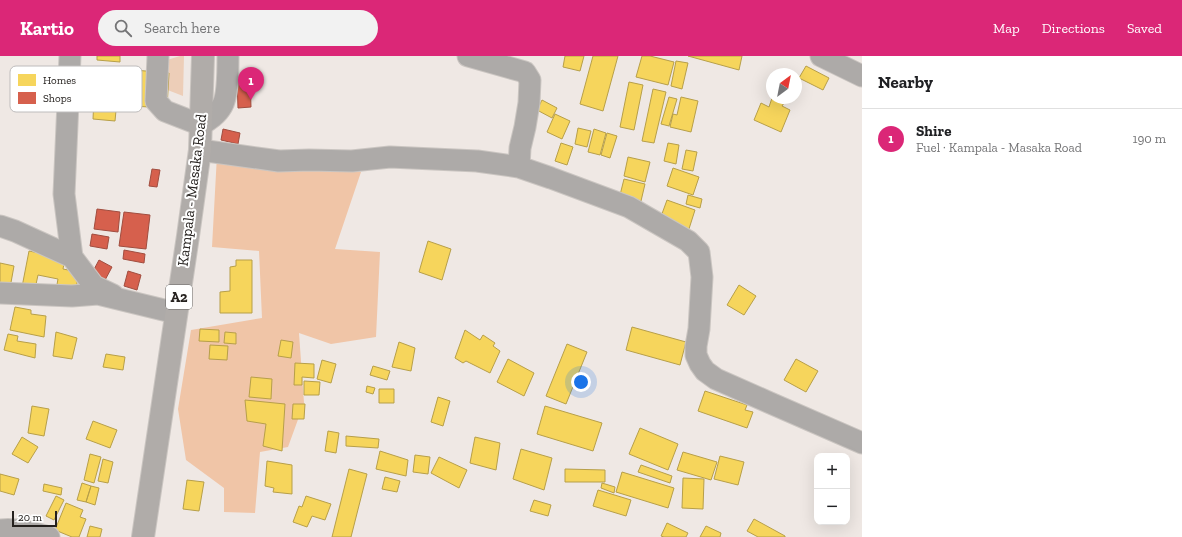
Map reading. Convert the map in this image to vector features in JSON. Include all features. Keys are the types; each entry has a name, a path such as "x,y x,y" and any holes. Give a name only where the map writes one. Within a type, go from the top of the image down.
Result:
{"main road":[{"name":"Kampala - Masaka Road","path":"143,537 200,150 203,56"}],"street":[{"path":"70,56 70,66"},
{"path":"158,56 156,101 165,111 201,125 215,116 223,105 226,97 228,56"},
{"path":"468,56 525,72 530,80 529,103 520,148 519,167"},
{"path":"821,56 862,76"},
{"path":"68,112 64,194 72,257"},
{"path":"200,150 279,161 352,161 390,158 477,161 519,167 629,207 688,241 699,252 702,277 696,355 705,371 716,378 768,402 862,443"},
{"path":"0,226 15,231 72,257 94,286 121,299"},
{"path":"0,293 72,296 98,294 176,313"},
{"path":"0,530 10,529 32,532 49,537"}],"shaded area":[{"path":"184,56 183,96 165,89 167,60"},
{"path":"217,155 311,158 361,172 335,249 380,252 376,337 331,344 299,333 304,403 288,447 260,452 255,513 224,512 224,488 186,460 178,409 191,330 262,318 259,251 212,247"}],"building: Homes":[{"path":"97,56 120,56 120,62 97,60"},
{"path":"565,56 584,56 580,71 563,67"},
{"path":"593,56 618,56 603,111 580,104"},
{"path":"642,56 650,56 674,62 668,85 636,77"},
{"path":"688,56 742,56 739,70"},
{"path":"676,61 688,63 682,89 671,86"},
{"path":"806,66 829,78 823,90 802,80 802,73"},
{"path":"142,71 169,73 167,108 142,107"},
{"path":"629,82 643,85 634,130 620,127"},
{"path":"653,89 666,92 654,143 642,141"},
{"path":"669,97 677,99 669,126 661,124"},
{"path":"681,97 698,101 691,132 670,127 673,114 677,115"},
{"path":"542,100 557,108 552,118 537,110"},
{"path":"761,103 769,107 770,104 783,104 782,106 790,110 781,132 754,120"},
{"path":"93,112 116,112 115,121 93,119"},
{"path":"555,114 570,121 562,139 547,132"},
{"path":"578,128 591,131 587,147 575,144"},
{"path":"594,129 606,133 600,155 588,152"},
{"path":"607,133 617,136 610,158 601,155"},
{"path":"561,143 573,147 567,165 555,161"},
{"path":"668,143 679,145 676,164 664,161"},
{"path":"686,150 697,152 693,171 682,169"},
{"path":"628,157 650,162 645,182 624,176"},
{"path":"673,168 699,177 693,195 667,186"},
{"path":"624,179 645,184 641,201 620,195"},
{"path":"688,195 702,199 700,208 686,204"},
{"path":"667,200 695,210 688,232 659,222"},
{"path":"428,241 451,249 442,280 419,272"},
{"path":"29,251 65,258 63,269 79,272 75,294 56,290 58,279 38,275 35,289 22,287"},
{"path":"236,260 252,260 252,313 220,313 220,292 230,291 230,267 236,266"},
{"path":"0,263 14,266 10,288 0,286"},
{"path":"739,285 756,296 744,315 727,305"},
{"path":"15,307 31,310 31,314 46,316 44,337 10,330"},
{"path":"632,327 686,342 680,365 626,350"},
{"path":"200,329 219,330 219,342 199,341"},
{"path":"465,330 480,340 483,335 495,343 493,346 500,351 490,373 466,361 463,363 455,358"},
{"path":"56,332 77,338 72,359 53,356"},
{"path":"225,332 236,333 236,344 224,343"},
{"path":"8,334 18,336 17,341 36,344 35,358 4,350"},
{"path":"281,340 293,342 291,358 278,356"},
{"path":"399,342 415,348 411,371 392,367"},
{"path":"567,344 587,352 566,404 546,396"},
{"path":"210,345 228,346 227,360 209,359"},
{"path":"106,354 125,357 123,370 103,367"},
{"path":"508,359 534,373 524,396 497,382"},
{"path":"796,359 818,371 806,392 784,380"},
{"path":"322,360 336,364 331,383 317,379"},
{"path":"295,363 314,364 314,378 302,377 302,385 294,385"},
{"path":"373,366 390,371 387,380 370,375"},
{"path":"251,377 272,379 271,399 249,397"},
{"path":"304,381 320,382 319,395 304,395"},
{"path":"367,386 375,388 373,394 366,392"},
{"path":"379,389 394,389 394,403 379,403"},
{"path":"705,391 747,405 745,410 753,412 747,428 698,411"},
{"path":"438,397 450,401 443,426 431,422"},
{"path":"245,400 285,404 282,451 263,446 266,424 247,421"},
{"path":"293,404 305,404 304,419 292,419"},
{"path":"32,406 49,409 44,436 28,433"},
{"path":"545,406 602,423 593,451 537,434"},
{"path":"93,421 117,430 110,448 86,439"},
{"path":"640,428 678,444 668,470 629,454"},
{"path":"328,431 339,433 336,453 325,451"},
{"path":"346,436 379,439 378,448 346,446"},
{"path":"22,437 38,447 28,463 12,454"},
{"path":"475,437 500,443 496,470 470,463"},
{"path":"521,449 552,458 544,490 513,479"},
{"path":"380,451 408,460 406,476 376,469"},
{"path":"683,452 717,462 711,480 677,470"},
{"path":"90,454 101,457 94,483 84,480"},
{"path":"415,455 430,457 428,474 413,472"},
{"path":"720,456 744,462 738,485 714,479"},
{"path":"439,457 467,470 459,488 431,473"},
{"path":"103,459 113,462 108,483 98,481"},
{"path":"267,461 292,465 292,494 273,492 274,488 265,486"},
{"path":"641,465 672,476 670,483 638,472"},
{"path":"349,469 367,474 351,537 332,537"},
{"path":"565,469 605,470 605,482 565,482"},
{"path":"622,472 674,488 668,508 616,492"},
{"path":"0,474 19,479 14,495 0,491"},
{"path":"385,477 400,481 397,492 382,489"},
{"path":"683,478 704,479 703,509 682,508"},
{"path":"187,480 204,482 199,511 183,509"},
{"path":"82,483 91,486 86,502 77,500"},
{"path":"602,483 615,487 614,493 601,488"},
{"path":"44,484 62,488 61,495 43,491"},
{"path":"91,486 99,488 95,505 86,502"},
{"path":"598,490 631,500 626,516 593,506"},
{"path":"56,496 64,500 54,520 46,516"},
{"path":"306,496 331,504 325,520 312,516 307,527 293,522 299,506 302,507"},
{"path":"534,500 551,505 548,516 530,511"},
{"path":"66,503 83,510 80,517 86,519 79,537 72,537 55,530"},
{"path":"754,519 785,537 758,537 747,531"},
{"path":"667,523 688,533 686,537 661,536"},
{"path":"90,526 102,529 100,537 87,537"},
{"path":"706,526 721,533 720,537 700,537"}],"building: Shops":[{"path":"237,77 250,77 251,107 238,108"},
{"path":"223,129 240,133 238,144 221,140"},
{"path":"152,169 160,170 157,187 149,186"},
{"path":"97,209 120,212 118,232 94,229"},
{"path":"124,212 150,215 146,249 119,246"},
{"path":"92,234 109,237 107,249 90,246"},
{"path":"124,250 145,254 144,263 123,259"},
{"path":"99,260 112,267 104,282 91,275"},
{"path":"128,271 141,275 137,290 124,286"}],"place":[{"name":"Shire","path":"251,100"}]}
